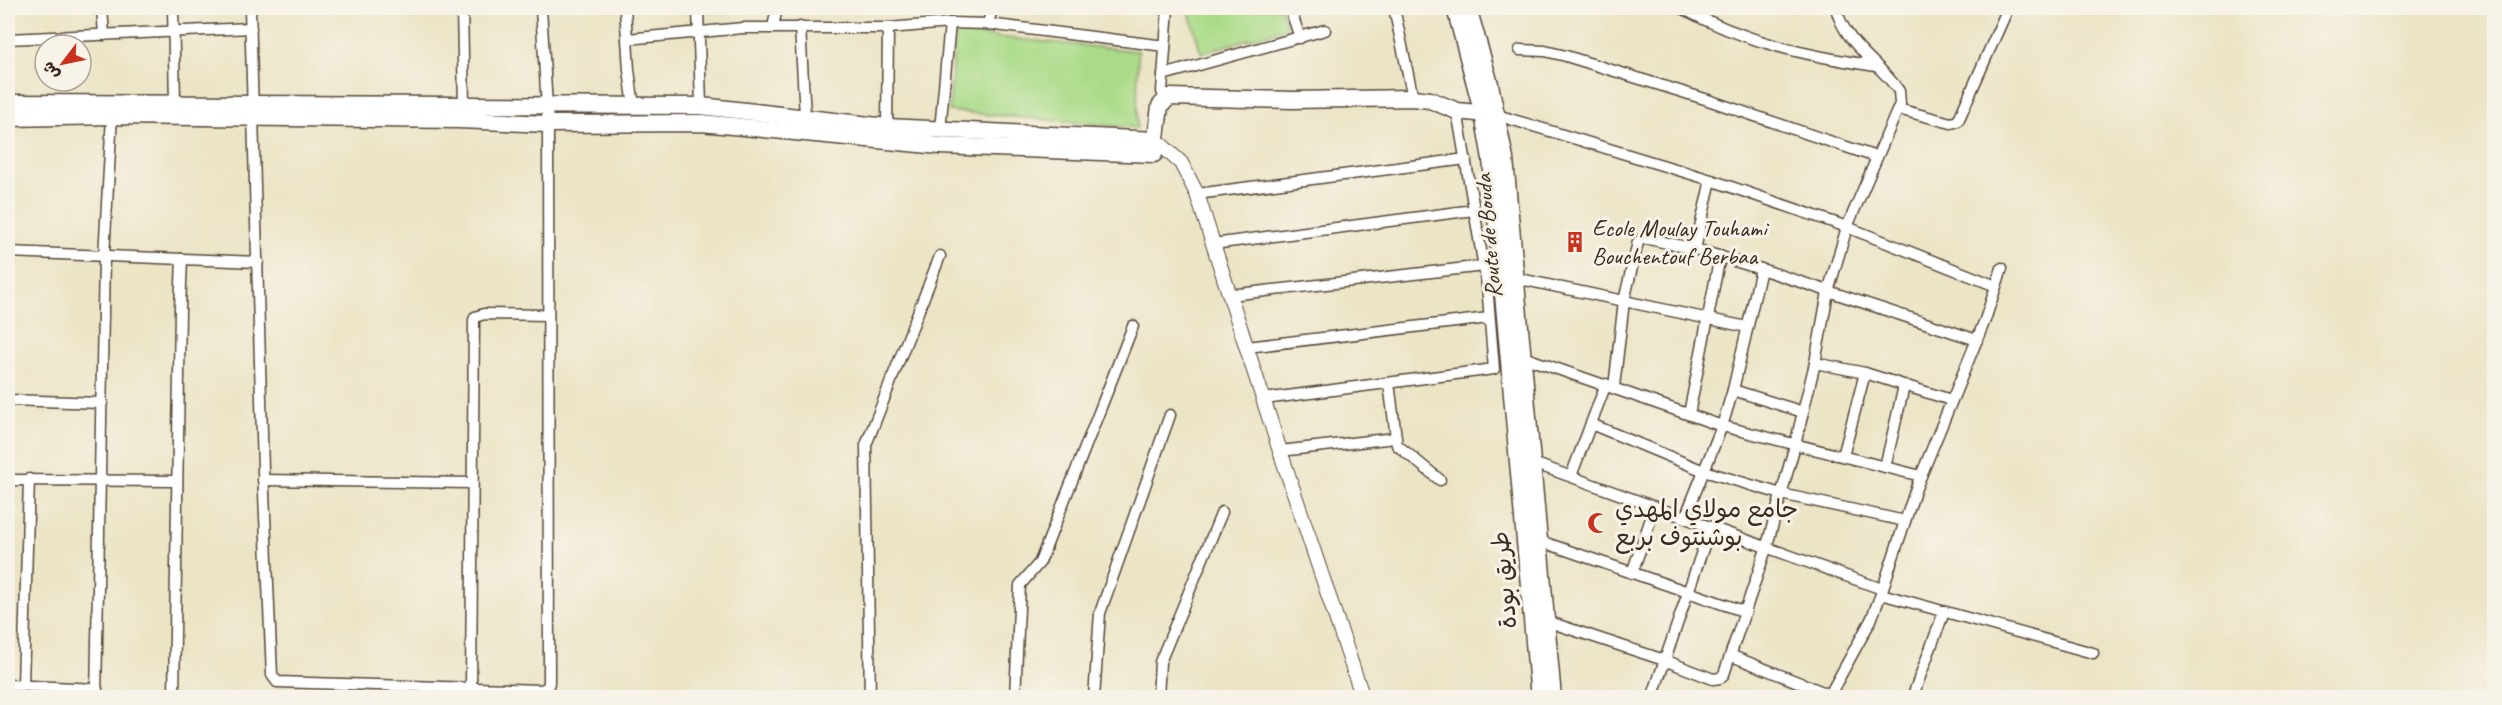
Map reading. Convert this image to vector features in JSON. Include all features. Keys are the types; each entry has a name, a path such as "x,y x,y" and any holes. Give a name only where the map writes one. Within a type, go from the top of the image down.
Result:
{"main road":[{"name":"Route de Bouda","path":"1455,8 1505,159 1523,357 1525,461"},
{"name":"Route de Bouda","path":"1468,8 1490,114 1491,159 1525,461"},
{"path":"1155,147 1160,106 1165,99 1174,97 1292,100 1413,98 1430,100 1457,111 1490,114"},
{"path":"8,103 175,102 254,112 548,124 701,123 940,146 1155,147"},
{"path":"8,118 464,105 701,106 887,127 1155,147"},
{"name":"طريق بودة","path":"1525,461 1540,541 1553,698"},
{"name":"طريق بودة","path":"1525,461 1539,698"}],"street":[{"path":"102,8 104,35"},
{"path":"173,8 175,102"},
{"path":"250,8 263,480 269,656 272,675 275,681 540,690 547,688 549,684 548,124 541,8"},
{"path":"462,8 464,105"},
{"path":"625,8 628,69 634,107"},
{"path":"698,8 701,106"},
{"path":"773,27 777,8"},
{"path":"988,24 992,8"},
{"path":"1165,99 1162,91 1168,8"},
{"path":"1290,8 1300,38"},
{"path":"1394,8 1413,98"},
{"path":"1682,8 1754,40 1809,56 1876,66"},
{"path":"1546,621 1717,679 1724,674 1732,656 1766,549 1795,445 1815,363 1828,292 1846,227 1898,109 1901,96 1850,39 1836,8"},
{"path":"1898,109 1951,123 1958,121 2008,8"},
{"path":"627,39 700,31 773,27 888,28 950,23 988,24 1165,46"},
{"path":"940,130 950,23"},
{"path":"800,27 805,116"},
{"path":"8,39 251,28"},
{"path":"887,127 888,28"},
{"path":"1163,75 1325,30"},
{"path":"1520,50 1545,51 1566,56 1705,99 1876,157"},
{"path":"1264,399 1493,370 1484,266 1457,111"},
{"path":"1490,114 1711,180 1846,227 1996,286"},
{"path":"8,685 97,693 104,256 112,116"},
{"path":"1155,147 1170,151 1188,174 1197,195 1363,698"},
{"path":"1197,195 1466,159"},
{"path":"1695,249 1711,180"},
{"path":"1213,244 1474,210"},
{"path":"1571,476 1591,424 1610,386 1624,301 1638,242 1642,239 1720,256 1977,340"},
{"path":"8,252 258,262"},
{"path":"870,698 866,445 940,256"},
{"path":"1689,414 1720,256"},
{"path":"174,698 183,259"},
{"path":"1230,295 1484,266"},
{"path":"1732,656 1832,697 1882,592 1921,476 1977,340 2002,268"},
{"path":"1685,518 1722,426 1733,390 1761,269"},
{"path":"1515,278 1748,327"},
{"path":"471,688 475,316 484,314 548,315"},
{"path":"1247,346 1489,318"},
{"path":"1015,698 1020,585 1040,562 1133,326"},
{"path":"1523,357 1722,426 1921,476"},
{"path":"1815,363 1865,373 1951,400"},
{"path":"1843,456 1865,373"},
{"path":"1389,383 1395,438 1401,449 1440,480"},
{"path":"1885,467 1904,386"},
{"path":"1733,390 1803,412"},
{"path":"8,400 102,403"},
{"path":"1094,698 1100,613 1170,415"},
{"path":"1591,424 1704,471 1781,494 1905,521"},
{"path":"1280,451 1395,438"},
{"path":"1525,461 1882,592 1944,612 2093,653"},
{"path":"23,686 30,479"},
{"path":"8,480 177,481"},
{"path":"263,480 472,483"},
{"path":"1632,573 1655,507"},
{"path":"1158,698 1161,662 1222,512"},
{"path":"1652,698 1710,528"},
{"path":"1540,541 1746,612"},
{"path":"1912,698 1944,612"}],"green space":[{"path":"1188,8 1281,8 1287,28 1201,53"},
{"path":"955,33 1138,51 1137,128 949,111"}],"place":[{"name":"Ecole Moulay Touhami Bouchentouf Berbaa","path":"1575,242"},
{"name":"جامع مولاي المهدي بوشنتوف بربع","path":"1598,523"}]}
